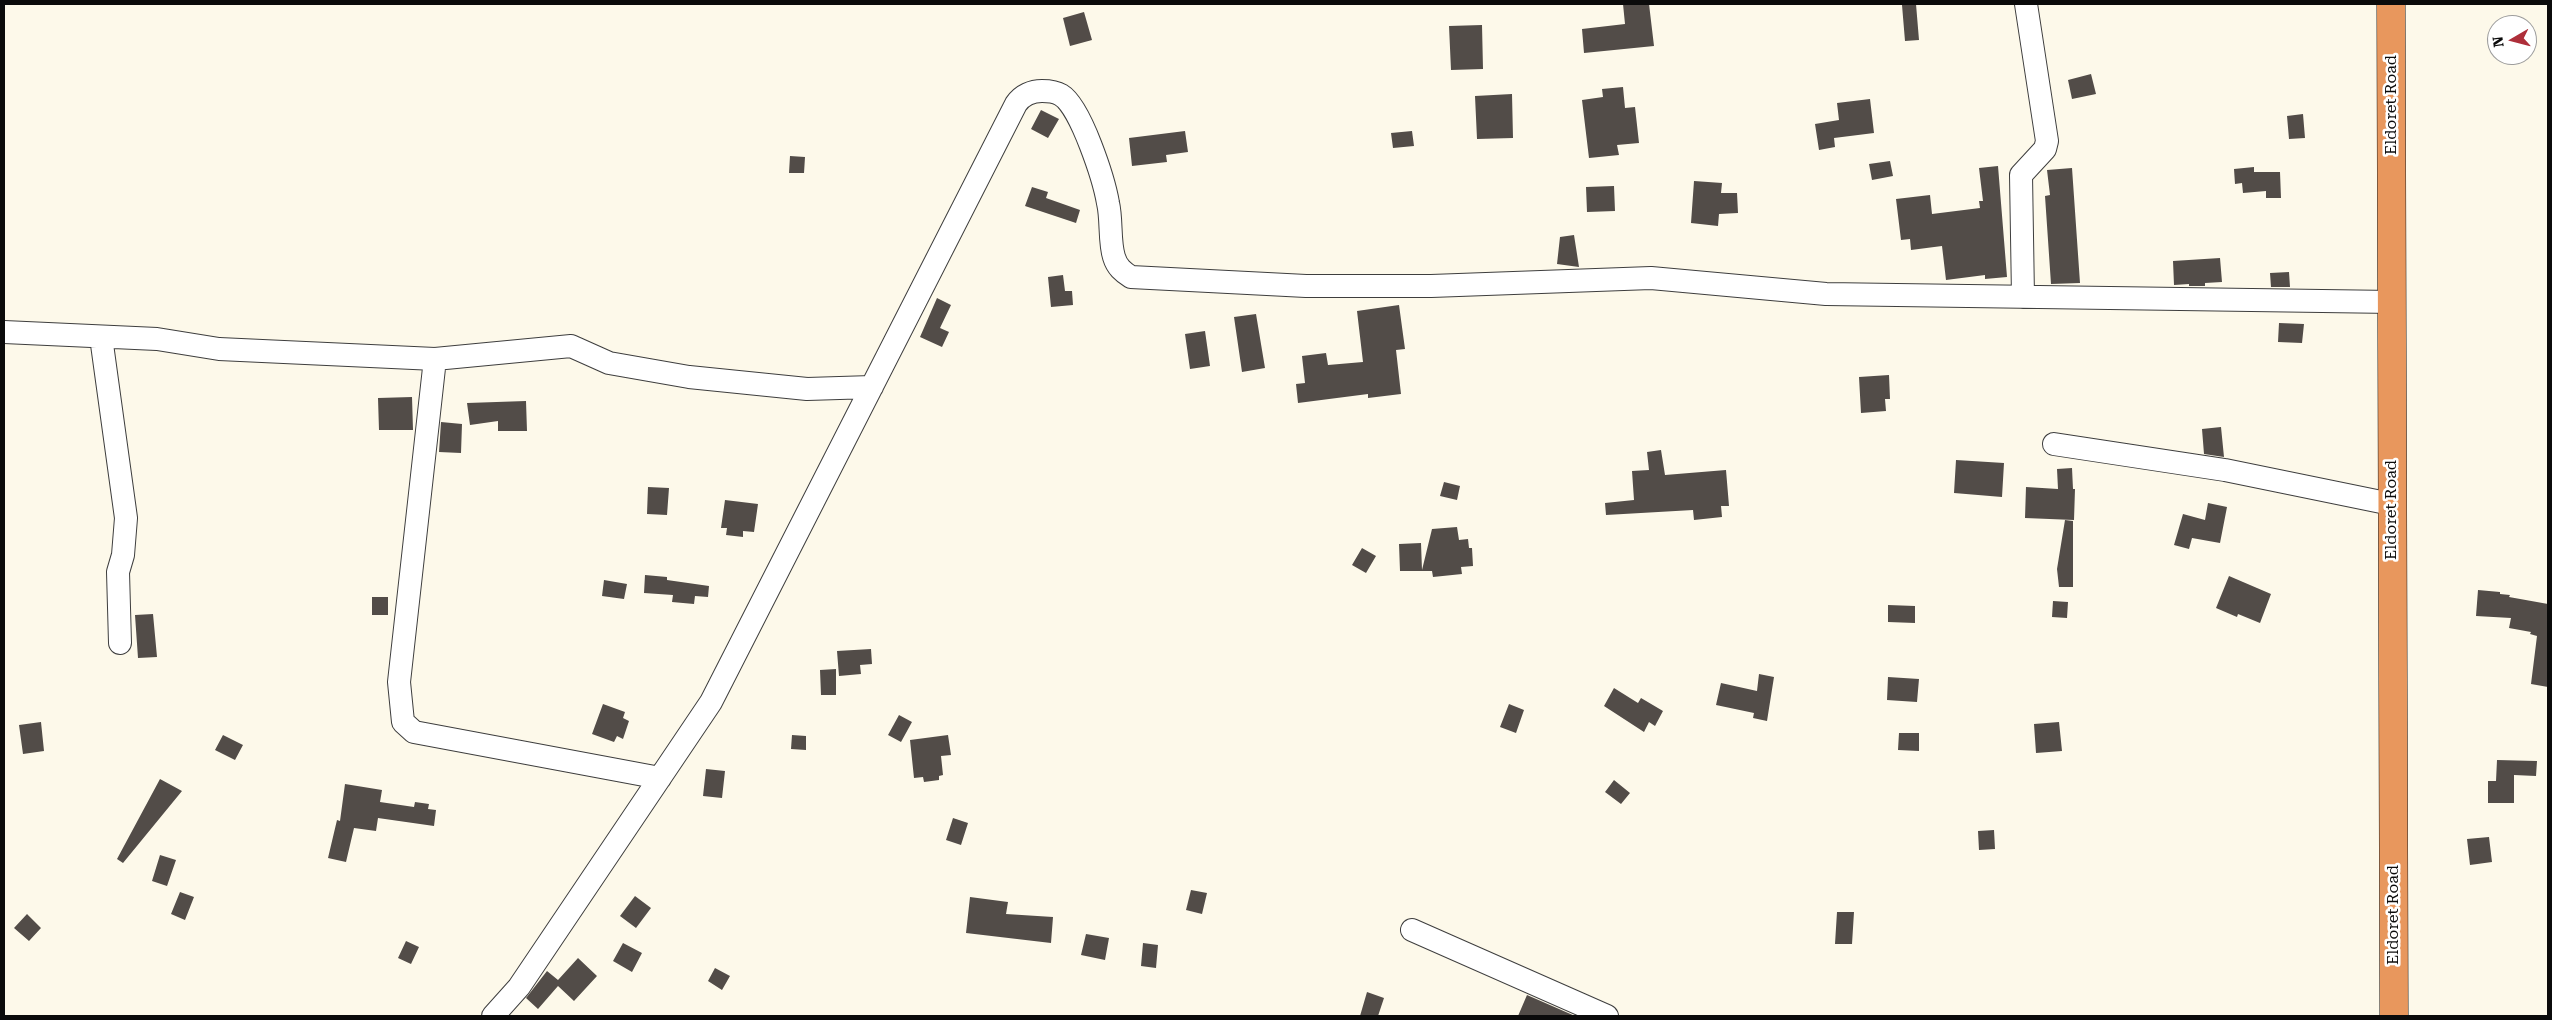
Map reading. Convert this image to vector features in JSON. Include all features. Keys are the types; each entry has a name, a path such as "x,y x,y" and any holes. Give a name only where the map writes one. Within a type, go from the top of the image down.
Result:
{"highway":[{"name":"Eldoret Road","path":"2390,4 2393,302 2391,504 2394,1016"}],"street":[{"path":"2023,296 2021,176 2045,149 2047,141 2026,4"},
{"path":"494,1016 519,988 711,702 1016,104 1020,98 1038,91 1049,91 1062,95 1090,141 1109,204 1114,257 1121,270 1131,277 1306,286 1431,286 1651,278 1826,294 2393,302"},
{"path":"4,332 157,339 219,349 435,359 571,346 609,363 689,378 807,389 872,387"},
{"path":"101,337 126,518 123,555 118,572 120,643"},
{"path":"435,359 399,682 403,722 414,732 660,778"},
{"path":"2054,444 2225,470 2391,504"},
{"path":"1412,930 1607,1016"}],"building":[{"path":"1623,4 1649,4 1654,46 1584,53 1582,29 1625,24"},
{"path":"1916,4 1919,40 1905,41 1902,5"},
{"path":"1084,12 1092,40 1070,46 1063,18"},
{"path":"1482,25 1483,69 1451,70 1449,26"},
{"path":"2091,74 2096,94 2072,99 2068,80"},
{"path":"1623,87 1625,108 1635,107 1639,143 1617,145 1619,155 1589,158 1582,100 1603,97 1602,89"},
{"path":"1512,94 1513,138 1477,139 1475,96"},
{"path":"1870,99 1874,133 1834,138 1835,147 1819,150 1815,124 1839,120 1837,103"},
{"path":"1041,110 1059,119 1048,138 1031,129"},
{"path":"2303,114 2305,138 2289,139 2287,116"},
{"path":"1185,131 1188,152 1166,155 1167,162 1132,166 1129,138"},
{"path":"1412,131 1414,146 1393,148 1391,133"},
{"path":"790,156 805,157 804,173 789,173"},
{"path":"1890,161 1893,176 1872,180 1869,164"},
{"path":"1998,166 2007,277 1985,279 1985,275 1946,280 1942,246 1911,250 1910,239 1901,240 1896,199 1930,195 1932,214 1980,208 1979,201 1983,201 1979,168"},
{"path":"2254,167 2254,172 2280,172 2281,198 2266,198 2266,191 2243,193 2242,183 2235,184 2234,169"},
{"path":"2072,168 2080,283 2051,284 2045,196 2050,195 2047,170"},
{"path":"1694,181 1722,183 1721,193 1737,193 1738,213 1719,214 1718,226 1691,223"},
{"path":"1614,186 1615,211 1587,212 1586,187"},
{"path":"1032,187 1048,192 1046,198 1080,210 1076,223 1025,206"},
{"path":"1574,235 1579,267 1557,264 1560,237"},
{"path":"2220,258 2222,282 2205,283 2205,286 2174,285 2173,261"},
{"path":"2289,272 2290,287 2271,287 2270,273"},
{"path":"1063,275 1065,291 1072,291 1073,305 1051,307 1048,277"},
{"path":"937,298 951,305 940,328 949,332 942,347 920,337"},
{"path":"1399,305 1405,349 1396,350 1401,394 1368,398 1368,394 1298,403 1296,384 1305,383 1302,356 1326,353 1328,365 1363,362 1357,311"},
{"path":"1256,314 1265,368 1242,372 1234,317"},
{"path":"2279,323 2304,324 2302,343 2278,342"},
{"path":"1205,331 1210,366 1190,369 1185,334"},
{"path":"1889,375 1890,399 1885,399 1886,411 1861,413 1859,377"},
{"path":"412,397 413,430 379,430 378,398"},
{"path":"526,401 527,431 498,431 498,421 470,425 467,403"},
{"path":"441,422 462,424 461,453 439,452"},
{"path":"2221,427 2224,457 2204,454 2202,429"},
{"path":"1661,450 1665,475 1726,470 1729,506 1721,506 1722,517 1694,520 1693,510 1606,515 1605,503 1634,500 1632,471 1649,470 1647,452"},
{"path":"1956,460 2004,463 2002,497 1954,493"},
{"path":"2072,468 2073,489 2075,489 2074,520 2025,518 2026,487 2058,489 2057,469"},
{"path":"1444,482 1460,486 1457,500 1440,496"},
{"path":"648,487 669,488 667,515 647,514"},
{"path":"725,500 758,504 754,532 743,531 743,537 726,535 727,528 721,528"},
{"path":"2208,503 2227,507 2220,543 2192,538 2189,549 2174,545 2183,514 2205,520"},
{"path":"2065,520 2073,521 2073,587 2059,587 2057,569"},
{"path":"1457,527 1459,540 1468,539 1469,548 1472,548 1473,566 1461,567 1462,574 1433,577 1432,571 1400,571 1399,544 1421,543 1422,570 1432,529"},
{"path":"1362,548 1376,556 1366,573 1352,565"},
{"path":"645,575 667,577 667,580 709,586 708,597 695,596 694,604 672,602 673,595 644,593"},
{"path":"2229,576 2271,594 2260,623 2238,614 2237,617 2216,608"},
{"path":"604,580 627,584 624,599 602,596"},
{"path":"2478,590 2500,592 2500,594 2510,595 2509,597 2548,604 2548,687 2531,684 2537,636 2530,634 2531,632 2509,628 2511,618 2476,616"},
{"path":"372,597 388,597 388,615 372,615"},
{"path":"2053,601 2068,602 2067,618 2052,617"},
{"path":"1888,605 1915,606 1915,623 1888,622"},
{"path":"153,614 157,657 138,658 135,615"},
{"path":"871,649 872,664 860,665 861,674 839,676 837,651"},
{"path":"836,669 836,695 821,695 820,670"},
{"path":"1759,674 1774,677 1767,721 1753,718 1754,713 1716,705 1721,683 1757,691"},
{"path":"1888,677 1919,679 1917,702 1887,700"},
{"path":"1614,688 1638,703 1641,698 1663,711 1655,726 1649,722 1644,732 1604,706"},
{"path":"603,704 625,712 623,718 629,721 623,739 617,736 614,742 592,734"},
{"path":"1509,704 1524,710 1516,733 1500,727"},
{"path":"899,715 912,722 901,742 888,735"},
{"path":"41,722 44,751 23,754 19,725"},
{"path":"2059,722 2062,751 2036,753 2034,724"},
{"path":"1899,733 1919,733 1919,751 1898,750"},
{"path":"223,735 243,745 235,760 215,750"},
{"path":"792,735 806,736 806,750 791,749"},
{"path":"948,735 951,755 941,756 943,775 939,776 939,780 924,782 923,777 914,778 910,740"},
{"path":"2497,760 2537,761 2536,776 2514,775 2514,803 2488,803 2488,781 2496,781"},
{"path":"706,769 725,771 722,798 703,796"},
{"path":"160,779 182,791 123,863 117,859"},
{"path":"1614,780 1630,793 1621,804 1605,792"},
{"path":"345,784 382,790 380,802 414,807 415,802 429,804 428,809 436,810 434,826 378,818 376,831 354,828 346,862 328,858 337,820 340,821"},
{"path":"953,818 968,823 961,845 946,840"},
{"path":"1994,830 1995,849 1979,850 1978,831"},
{"path":"2489,837 2492,862 2470,865 2467,839"},
{"path":"160,855 176,860 167,886 152,881"},
{"path":"1191,890 1207,893 1202,914 1186,910"},
{"path":"180,892 194,897 185,920 171,914"},
{"path":"635,896 651,908 636,928 620,916"},
{"path":"970,897 1008,902 1006,914 1053,917 1051,943 966,933"},
{"path":"1837,912 1854,912 1852,944 1835,944"},
{"path":"27,914 41,928 29,941 14,928"},
{"path":"1086,934 1109,938 1105,960 1081,955"},
{"path":"406,941 419,947 411,964 398,958"},
{"path":"623,943 642,953 632,972 613,961"},
{"path":"1143,943 1158,945 1156,968 1141,966"},
{"path":"578,958 597,976 574,1001 558,986 538,1009 526,998 547,971 558,980"},
{"path":"715,968 730,976 722,990 708,981"},
{"path":"1367,992 1384,998 1378,1016 1360,1016"},
{"path":"1527,995 1575,1016 1518,1016"}]}
